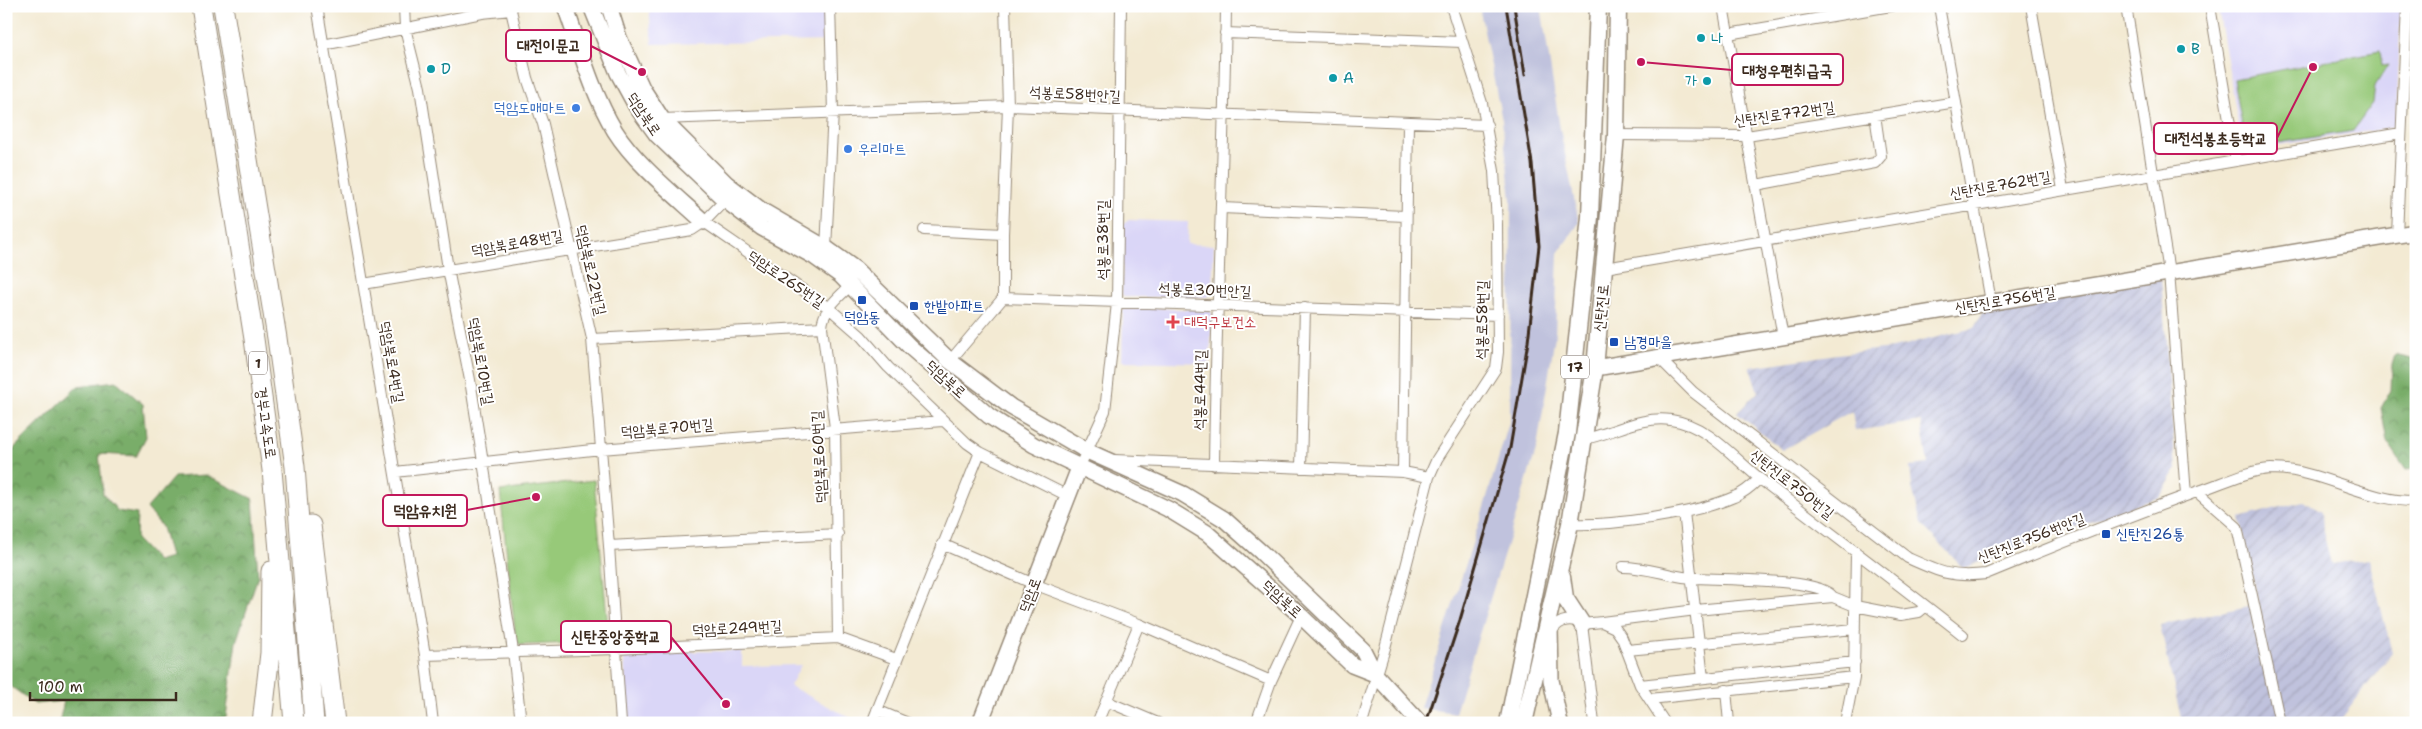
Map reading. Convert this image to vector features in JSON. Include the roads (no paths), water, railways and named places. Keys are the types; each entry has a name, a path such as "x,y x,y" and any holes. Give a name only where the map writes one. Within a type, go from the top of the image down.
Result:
{"highway":[{"name":"경부고속도로","path":"201,6 269,443 293,687 294,723"},
{"name":"경부고속도로","path":"223,6 277,338 295,467 314,723"},
{"path":"277,338 309,507 335,723"},
{"path":"262,723 270,654 272,526 269,443"}],"main road":[{"name":"신탄진로","path":"1508,723 1568,424 1590,217 1598,6"},
{"name":"신탄진로","path":"1524,723 1570,524 1595,368 1616,135 1618,6"},
{"path":"1597,46 1606,41 1609,46 1609,61 1617,78"},
{"path":"1561,567 1565,598 1582,624"}],"street":[{"name":"덕암북로4번길","path":"317,6 425,655 432,723"},
{"name":"덕암북로10번길","path":"404,6 405,28 422,97 448,269 470,380 512,651 521,723"},
{"name":"덕암로265번길","path":"565,6 600,101 616,132 646,167 704,222 829,308 861,336 888,367 942,421 980,452 1070,496"},
{"name":"덕암북로","path":"591,6 618,73 636,106 657,136 725,200 762,228 813,256 850,285 910,347 989,416 1034,446 1168,508 1207,533 1301,616 1352,665 1375,674"},
{"name":"덕암북로","path":"609,6 619,38 642,88 662,119 727,184 761,210 826,248 854,269 950,361 1011,407 1086,451 1183,494 1224,519 1261,552 1362,650 1375,674 1420,723"},
{"path":"826,248 833,112 830,6"},
{"path":"950,361 1004,298 1003,234 1008,106 1005,6"},
{"name":"석봉로38번길","path":"1079,468 1104,411 1117,303 1121,6"},
{"name":"석봉로44번길","path":"1214,466 1216,305 1222,208 1226,6"},
{"name":"석봉로58번길","path":"1362,723 1375,674 1385,648 1429,477 1437,459 1496,368 1498,224 1487,125 1451,6"},
{"path":"1723,6 1784,337"},
{"path":"1728,34 1891,6"},
{"path":"1938,6 1991,302"},
{"path":"2031,6 2063,190"},
{"path":"2126,6 2169,272 2186,495"},
{"path":"2210,6 2236,161"},
{"path":"2397,235 2407,6"},
{"path":"323,45 510,8"},
{"name":"덕암북로22번길","path":"510,8 527,78 543,124 592,339 610,546 621,723"},
{"path":"1226,33 1462,42"},
{"name":"신탄진로772번길","path":"1616,135 1747,136 1956,102"},
{"name":"석봉로58번안길","path":"662,119 1008,106 1119,112 1487,125"},
{"path":"1756,185 1875,163 1881,156 1875,115"},
{"path":"1403,472 1408,122"},
{"name":"신탄진로762번길","path":"1605,268 2401,133"},
{"name":"덕암북로48번길","path":"364,284 692,230 704,222 725,200"},
{"path":"1222,208 1406,216"},
{"path":"924,230 1003,234"},
{"name":"신탄진로756번길","path":"1595,368 2416,232"},
{"name":"덕암북로60번길","path":"838,638 838,534 834,428 822,319 829,308 850,285"},
{"name":"석봉로30번안길","path":"1004,298 1498,314"},
{"path":"1300,468 1305,308"},
{"path":"592,339 822,327"},
{"name":"신탄진로756번안길","path":"1658,358 1693,392 1908,558 1940,572 1961,576 1986,574 2186,495 2270,469 2291,471 2370,493 2416,501"},
{"name":"신탄진로750번길","path":"1584,439 1649,420 1672,420 1690,425 1707,434 1759,478 1962,635"},
{"name":"덕암북로70번길","path":"395,472 482,464 601,449 834,428 942,421"},
{"path":"872,723 980,452"},
{"path":"1108,460 1214,466 1403,472 1429,477"},
{"name":"덕암로","path":"980,723 1070,496 1079,468"},
{"path":"1570,524 1616,521 1684,512 1711,506 1736,496 1759,478"},
{"path":"2197,492 2237,527 2280,723"},
{"path":"1684,512 1693,576 1703,678"},
{"path":"610,546 838,534"},
{"path":"942,544 1034,584 1139,624 1271,681"},
{"path":"1845,723 1855,662 1856,552"},
{"path":"1623,567 1650,568 1685,577 1693,576 1796,584 1827,592 1833,598"},
{"path":"1550,637 1553,629 1561,622 1573,620 1582,624 1696,610 1833,598 1855,606 1901,615 1919,612 1926,606"},
{"path":"1552,605 1550,637 1551,680 1560,723"},
{"path":"1256,723 1271,681 1301,616"},
{"path":"1602,622 1614,628 1627,650 1640,685 1665,723"},
{"path":"1098,723 1139,624"},
{"path":"1582,624 1594,723"},
{"path":"1627,650 1855,629"},
{"name":"덕암로249번길","path":"425,655 616,649 838,638 896,660"},
{"path":"1640,685 1855,662"},
{"path":"1650,699 1854,677"},
{"path":"1726,690 1729,723"},
{"path":"1106,701 1158,723"},
{"path":"877,710 908,723"}],"railway":[{"path":"6,148 7,6"},
{"path":"1426,723 1460,620 1510,448 1528,342 1539,246 1532,163 1506,6"},
{"path":"1514,6 1525,75"}],"place":[{"name":"나","path":"1701,38"},
{"name":"B","path":"2181,49"},
{"name":"대청우편취급국","path":"1641,62"},
{"name":"대전석봉초등학교","path":"2313,67"},
{"name":"D","path":"431,69"},
{"name":"대전이문고","path":"642,72"},
{"name":"A","path":"1333,78"},
{"name":"가","path":"1707,81"},
{"name":"덕암도매마트","path":"576,108"},
{"name":"우리마트","path":"848,149"},
{"name":"덕암동","path":"862,300"},
{"name":"한밭아파트","path":"914,306"},
{"name":"대덕구보건소","path":"1173,322"},
{"name":"남경마을","path":"1614,342"},
{"name":"덕암유치원","path":"536,497"},
{"name":"신탄진26통","path":"2106,534"},
{"name":"신탄중앙중학교","path":"726,704"}]}
